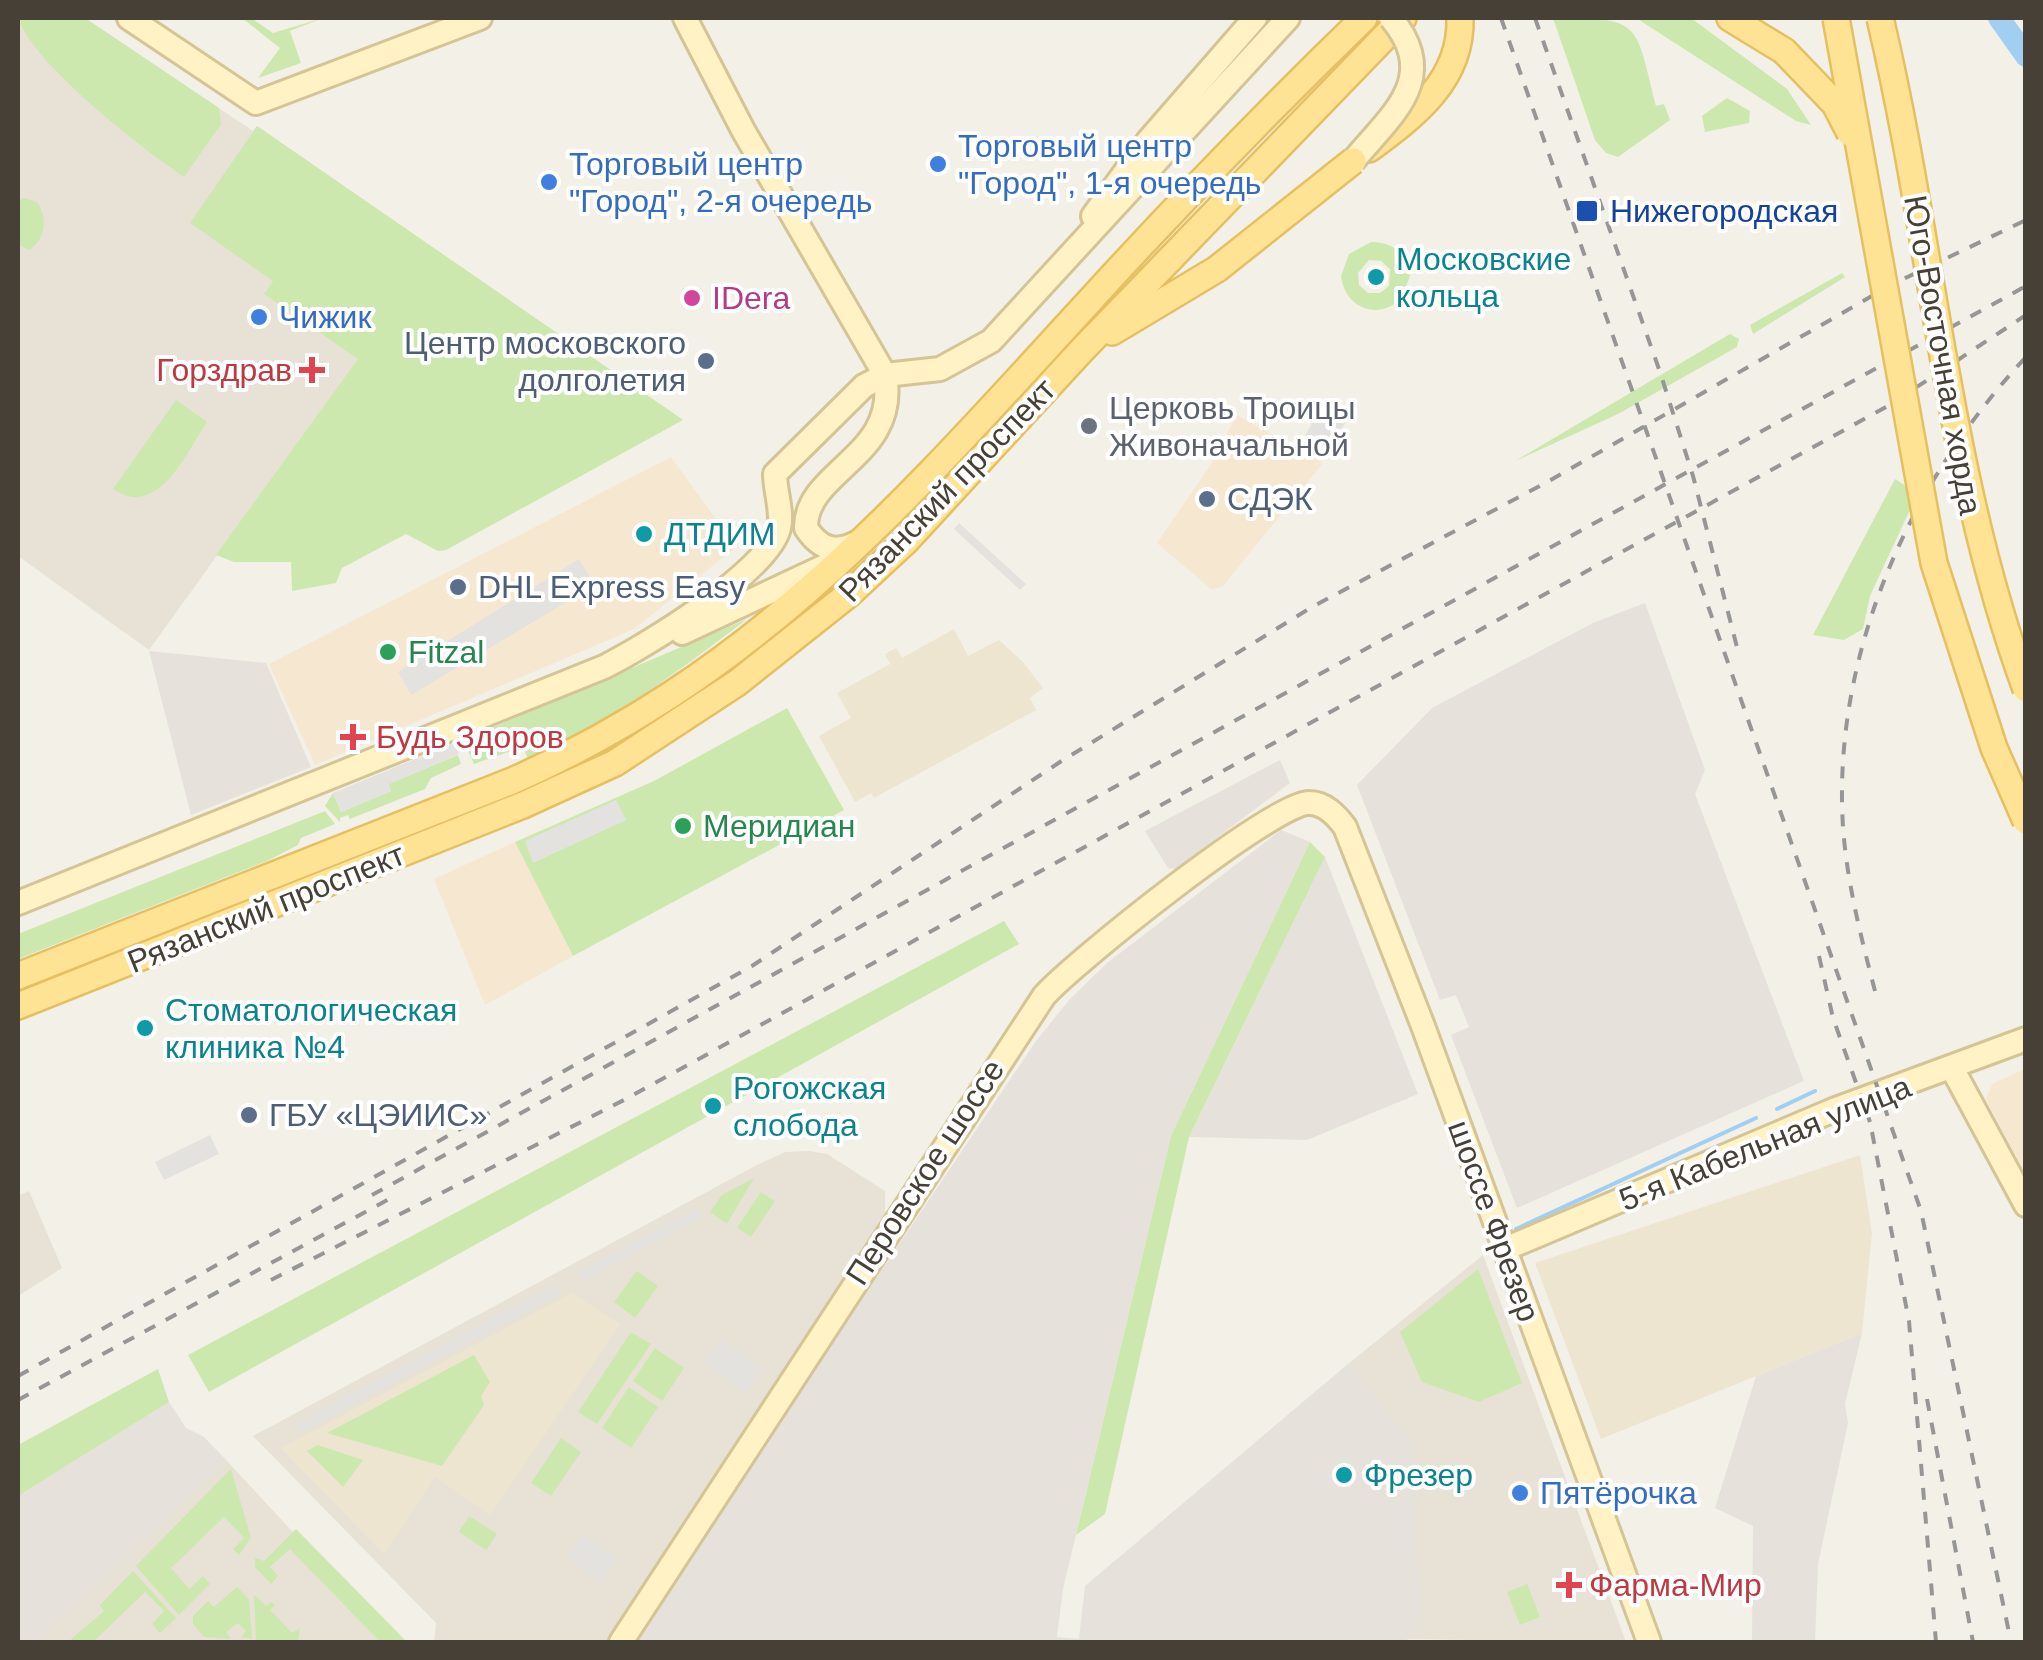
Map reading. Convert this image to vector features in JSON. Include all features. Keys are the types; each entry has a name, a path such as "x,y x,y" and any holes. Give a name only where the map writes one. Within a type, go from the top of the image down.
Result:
{"main road":[{"name":"Рязанский проспект","path":"18,976 582,750 649,712 724,658 864,542 1256,123 1364,18"},
{"name":"Рязанский проспект","path":"18,1006 523,805 605,768 677,726 802,633 884,562 1082,350 1403,18"},
{"path":"1082,350 1217,269 1396,128 1446,80 1457,53 1460,18"},
{"name":"Юго-Восточная хорда","path":"1730,18 1784,52 1835,104 1866,180"},
{"name":"Юго-Восточная хорда","path":"1836,18 1934,563 1994,748 2026,821"},
{"name":"Юго-Восточная хорда","path":"1880,18 1960,462 2001,621 2026,689"},
{"path":"1890,18 1891,64"}],"street":[{"path":"129,18 256,102 480,18"},
{"path":"685,18 743,130 885,375 885,414 874,436 812,502 806,517 812,538 835,551 864,542"},
{"path":"1045,287 1148,141 1255,18"},
{"path":"632,653 686,619 773,542 780,518 776,474 844,402 885,375 940,370 991,342 1288,18"},
{"path":"1352,161 1397,112 1413,75 1413,58 1390,18"},
{"path":"18,903 736,610 864,542"},
{"name":"Перовское шоссе","path":"621,1642 1044,996 1088,955 1272,817 1309,802 1326,808"},
{"name":"шоссе Фрезер","path":"1326,808 1345,828 1649,1642"},
{"name":"5-я Кабельная улица","path":"1505,1249 1836,1109 2026,1039"},
{"path":"1952,1068 2026,1205"}],"shaded area":[{"path":"18,18 85,18 253,131 257,126 683,420 365,350 149,650 18,556"},
{"path":"1323,404 1348,418 1330,450 1305,436"},
{"path":"1237,415 1323,463 1222,587 1211,589 1157,543 1210,466"},
{"path":"671,457 736,547 634,629 315,765 269,664"},
{"path":"959,523 1026,584 1020,590 954,529"},
{"path":"579,559 595,585 411,695 398,672"},
{"path":"1645,603 1705,770 1695,794 1804,1081 1517,1208 1451,1035 1469,1027 1456,995 1440,1000 1357,785 1432,708 1593,623"},
{"path":"954,629 968,656 999,640 1023,662 1043,688 1030,698 1036,710 874,798 871,793 855,802 819,736 851,718 837,693 890,664 885,654 896,648 902,658"},
{"path":"149,651 266,663 311,767 191,815"},
{"path":"454,743 459,754 389,784 391,791 341,812 333,793"},
{"path":"1280,760 1290,783 1175,869 1168,868 1145,831"},
{"path":"616,800 626,820 533,863 525,841"},
{"path":"1281,830 1310,842 1171,1136 1063,1589 1057,1637 1079,1639 1085,1586 1348,1364 1414,1444 1421,1624 1405,1642 637,1642 693,1550 1036,1041 1070,999 1107,963"},
{"path":"515,842 573,956 485,1005 434,879"},
{"path":"1325,857 1418,1094 1307,1140 1189,1137"},
{"path":"2025,1069 2025,1174 1986,1099 1992,1084"},
{"path":"210,1135 219,1154 164,1180 155,1162"},
{"path":"785,1152 827,1154 885,1191 885,1218 611,1642 434,1642 436,1623 253,1436 755,1166"},
{"path":"1860,1155 1872,1233 1862,1333 1601,1439 1535,1263"},
{"path":"29,1191 62,1268 18,1296 18,1196"},
{"path":"697,1208 702,1217 583,1281 578,1272"},
{"path":"1483,1255 1626,1642 1404,1639 1414,1445 1348,1364"},
{"path":"556,1284 561,1293 302,1432 297,1423"},
{"path":"572,1293 620,1324 490,1515 435,1477 384,1554 281,1448"},
{"path":"1862,1333 1845,1404 1848,1423 1818,1564 1815,1642 1752,1642 1753,1526 1715,1508 1756,1376"},
{"path":"721,1339 762,1368 746,1392 703,1363"},
{"path":"169,1402 186,1428 204,1437 227,1461 36,1642 18,1642 18,1496"},
{"path":"227,1461 395,1642 36,1642 166,1518"},
{"path":"583,1535 617,1558 602,1582 567,1558"}],"green space":[{"path":"18,18 85,18 219,108 221,124 184,177 142,147 66,81 28,37"},
{"path":"242,18 251,18 273,33 323,18 290,31 301,63 258,78 280,48"},
{"path":"1553,18 1604,20 1630,30 1644,57 1656,106 1664,104 1670,120 1618,157 1606,153 1595,140"},
{"path":"1636,18 1691,18 1787,89 1811,125 1796,121"},
{"path":"1727,98 1750,111 1749,123 1705,132 1702,116"},
{"path":"257,126 683,420 446,550 438,551 406,534 342,568 336,583 292,591 291,562 234,562 216,555 358,359 264,294 273,281 190,223"},
{"path":"24,198 37,202 44,221 39,240 29,250 18,244 18,201"},
{"path":"1371,242 1398,251 1410,276 1401,299 1392,306 1373,310 1355,303 1341,276 1349,254","holes":["1369,260 1381,261 1390,269 1389,286 1380,293 1368,293 1359,285 1358,273"]},
{"path":"1842,273 1845,277 1753,334 1750,325"},
{"path":"1730,334 1739,339 1737,347 1618,414 1515,461"},
{"path":"176,400 207,422 180,465 157,490 144,496 129,496 113,489"},
{"path":"1895,479 1909,488 1915,499 1870,596 1863,629 1844,640 1813,635"},
{"path":"747,619 642,695 558,745 528,759 523,747 474,764 463,740"},
{"name":"Меридиан","path":"787,708 844,810 573,956 515,842 654,781"},
{"path":"458,755 461,764 431,778 425,789 350,819 348,815 340,818 340,822 325,806 333,793 341,812 391,791 388,784"},
{"path":"325,811 335,824 301,838 298,845 267,861 18,959 18,934"},
{"path":"1310,842 1325,857 1189,1137 1105,1514 1076,1535 1171,1136"},
{"path":"1004,921 1019,944 209,1392 188,1355"},
{"path":"754,1178 727,1224 710,1212 722,1195"},
{"path":"761,1192 775,1201 751,1237 737,1228"},
{"path":"1478,1269 1522,1383 1479,1402 1422,1382 1400,1332"},
{"path":"637,1271 658,1286 635,1318 614,1302"},
{"path":"631,1332 651,1344 597,1424 578,1412"},
{"path":"655,1348 684,1368 662,1401 633,1381"},
{"path":"474,1355 490,1382 481,1396 484,1405 442,1466 327,1433"},
{"path":"158,1369 169,1402 18,1496 18,1445"},
{"path":"629,1387 658,1407 631,1448 602,1428"},
{"path":"561,1438 581,1452 551,1496 531,1483"},
{"path":"318,1445 363,1460 343,1487 307,1451"},
{"path":"231,1469 251,1538 239,1555 233,1549 244,1538 224,1517 171,1568 189,1589 203,1576 210,1584 179,1615 136,1566"},
{"path":"469,1516 497,1534 486,1550 459,1532"},
{"path":"296,1529 407,1642 380,1642 290,1549 270,1567 278,1576 271,1584 255,1567 255,1558 264,1561"},
{"path":"133,1571 176,1618 160,1633 152,1624 164,1611 145,1592 93,1642 68,1642 104,1611 100,1605"},
{"path":"1527,1584 1540,1617 1520,1625 1507,1592"},
{"path":"237,1587 249,1599 252,1639 241,1637 246,1631 238,1623 226,1632 231,1639 204,1637 193,1624 193,1616 208,1601 214,1607"},
{"path":"254,1595 266,1606 271,1602 275,1605 270,1610 292,1633 300,1628 298,1642 256,1640"}],"waterway":[{"path":"1999,18 2026,56"},
{"path":"1777,1109 1815,1091"},
{"path":"1516,1229 1756,1118"}],"railway":[{"path":"1501,18 1921,1211 2011,1642"},
{"path":"1535,18 1660,372 1693,476 1739,655"},
{"path":"18,1376 752,966 1060,762 1312,607 1549,481 1893,284 2026,220"},
{"path":"372,1195 2026,286"},
{"path":"271,1280 624,1100 1888,406 2026,315"},
{"path":"1875,991 1851,889 1843,827 1843,762 1851,698 1865,635 1914,515 1947,458 2026,357"},
{"path":"1819,956 1833,1018 1870,1122"},
{"path":"1872,1132 1909,1321 1936,1642"},
{"path":"18,1400 391,1198"},
{"path":"1927,1399 1973,1642"}],"place":[{"name":"Торговый центр \"Город\", 1-я очередь","path":"938,164"},
{"name":"Торговый центр \"Город\", 2-я очередь","path":"549,182"},
{"name":"Нижегородская","path":"1587,211"},
{"name":"Московские кольца","path":"1376,277"},
{"name":"IDera","path":"692,298"},
{"name":"Чижик","path":"259,317"},
{"name":"Центр московского долголетия","path":"706,361"},
{"name":"Горздрав","path":"312,370"},
{"name":"Церковь Троицы Живоначальной","path":"1089,426"},
{"name":"СДЭК","path":"1207,499"},
{"name":"ДТДИМ","path":"644,534"},
{"name":"DHL Express Easy","path":"458,587"},
{"name":"Fitzal","path":"388,652"},
{"name":"Будь Здоров","path":"353,737"},
{"name":"Меридиан","path":"683,826"},
{"name":"Стоматологическая клиника №4","path":"145,1028"},
{"name":"Рогожская слобода","path":"713,1106"},
{"name":"ГБУ «ЦЭИИС»","path":"249,1115"},
{"name":"Фрезер","path":"1344,1475"},
{"name":"Пятёрочка","path":"1520,1493"},
{"name":"Фарма-Мир","path":"1569,1585"}]}
